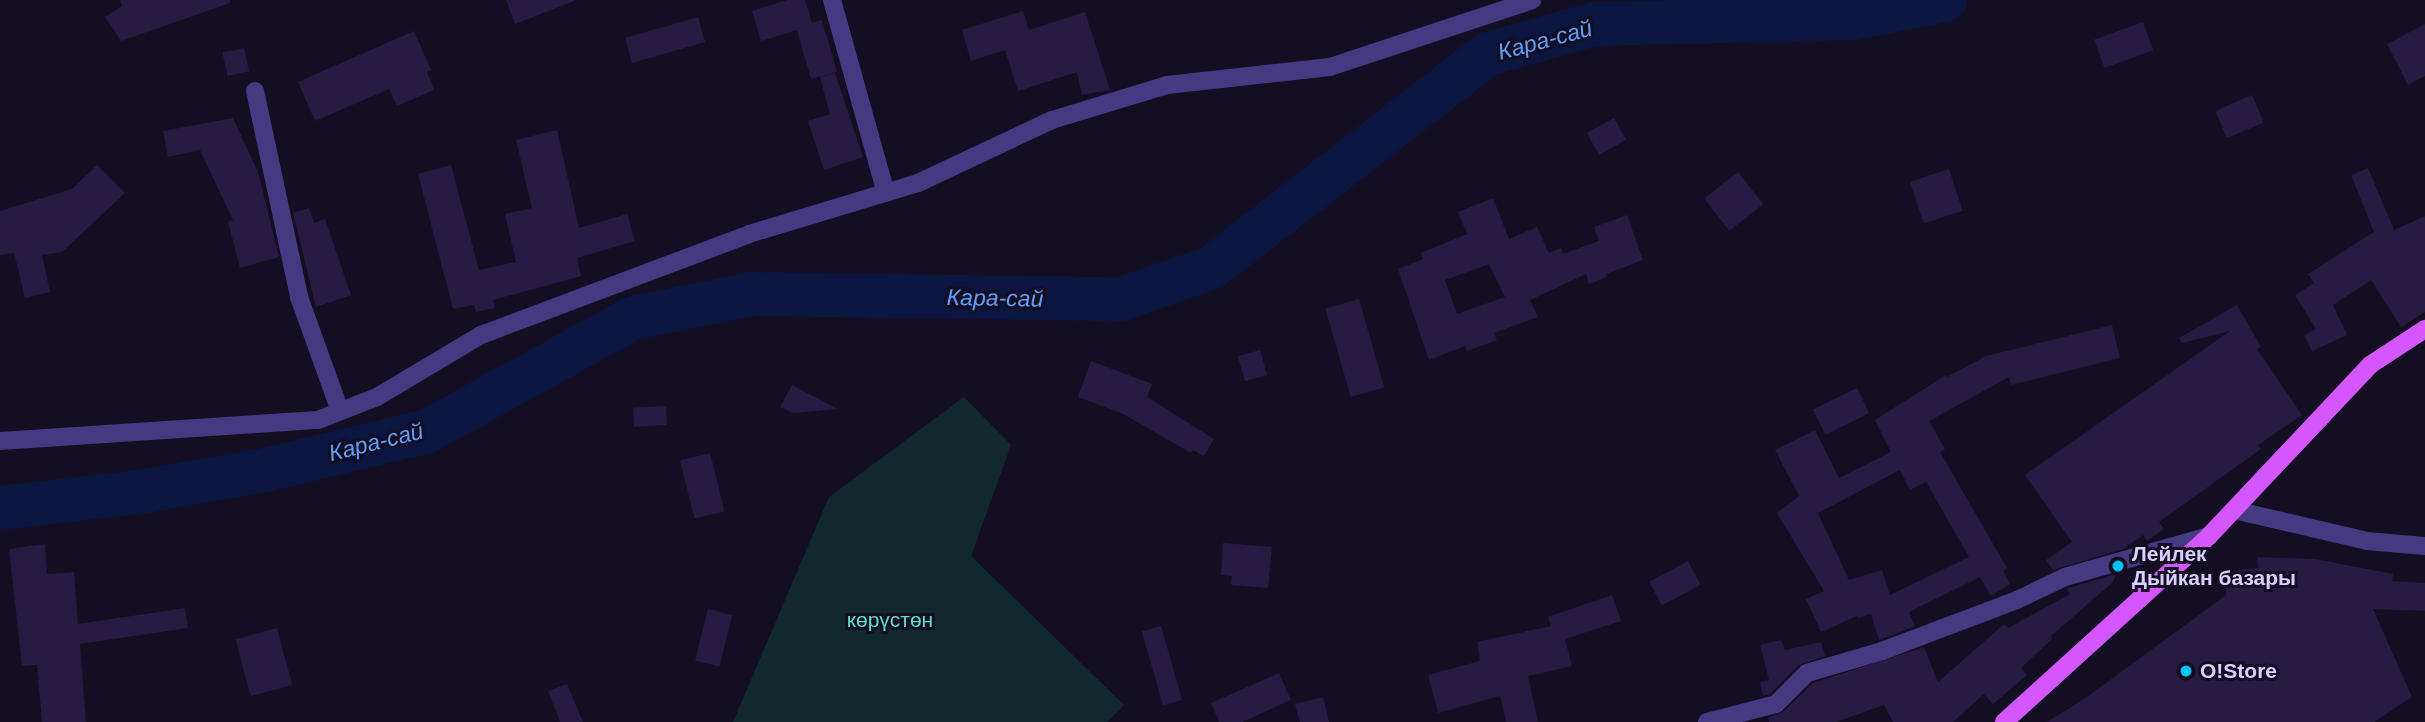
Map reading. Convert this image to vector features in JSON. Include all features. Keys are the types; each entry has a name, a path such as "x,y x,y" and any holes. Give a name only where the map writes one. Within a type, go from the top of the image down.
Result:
{"main road":[{"path":"2004,722 2209,536 2370,365 2425,329"}],"street":[{"path":"832,0 886,193"},
{"path":"0,441 318,420 377,397 481,335 749,234 918,183 1052,120 1167,85 1330,67 1532,0"},
{"path":"255,91 299,297 340,411"},
{"path":"2234,510 2367,541 2425,546"},
{"path":"1707,722 1776,704 1807,673 1919,637 2017,600 2065,577 2209,536"}],"green space":[{"name":"көрүстөн","path":"964,397 1011,445 971,556 1124,705 1107,722 733,722 829,497"}],"building":[{"path":"120,0 230,0 230,3 121,41 105,17 122,6"},
{"path":"506,0 574,0 574,1 515,24"},
{"path":"787,0 805,0 812,23 822,20 837,72 811,79 797,30 761,41 752,11"},
{"path":"1023,11 1029,30 1085,12 1110,90 1082,95 1077,72 1018,91 1005,50 971,61 962,30"},
{"path":"698,17 705,42 632,63 625,38"},
{"path":"2143,22 2153,50 2104,68 2094,40"},
{"path":"2425,24 2425,76 2408,85 2387,44"},
{"path":"414,31 431,70 427,72 434,90 397,106 389,89 315,121 298,82"},
{"path":"244,48 249,71 227,76 222,53"},
{"path":"835,73 863,157 824,170 808,121 830,114 820,77"},
{"path":"2252,95 2264,123 2227,138 2215,111"},
{"path":"233,118 258,172 279,257 240,268 228,222 233,220 200,150 168,157 163,131"},
{"path":"1614,118 1626,140 1599,155 1587,133"},
{"path":"557,130 579,228 627,214 635,241 577,258 581,276 493,300 495,308 476,312 474,305 453,309 418,174 451,165 479,270 516,262 505,214 532,208 516,140"},
{"path":"97,165 125,193 62,252 42,255 50,292 25,298 14,253 0,255 0,211 72,189"},
{"path":"2368,168 2394,230 2425,216 2425,312 2401,327 2371,280 2333,305 2347,335 2312,351 2304,335 2316,329 2295,295 2314,283 2308,274 2374,232 2351,175"},
{"path":"1949,169 1963,211 1924,224 1910,182"},
{"path":"1738,172 1763,204 1729,231 1704,198"},
{"path":"1493,198 1509,239 1537,227 1549,253 1561,248 1563,254 1599,241 1594,227 1627,215 1643,260 1606,274 1607,277 1589,284 1586,274 1530,300 1538,317 1494,333 1497,340 1467,351 1465,346 1429,360 1398,269 1423,259 1421,253 1467,234 1458,212","holes":["1489,264 1505,297 1457,314 1445,280"]},
{"path":"309,208 314,223 325,219 351,295 316,307 293,213"},
{"path":"1359,299 1384,387 1351,397 1325,309"},
{"path":"2237,305 2261,347 2257,349 2302,415 2258,445 2261,449 2159,522 2164,529 2147,541 2143,535 2123,549 2053,570 2046,560 2072,542 2025,475 2230,331 2182,343 2179,338"},
{"path":"2112,325 2120,358 2011,385 2009,377 1929,421 1945,449 1940,452 2007,568 2003,571 2010,584 1991,596 1980,577 1909,612 1915,626 1879,640 1871,614 1858,618 1857,616 1821,632 1806,599 1824,591 1777,513 1799,496 1775,450 1815,430 1839,478 1891,452 1875,420 1946,375 1947,377 1986,356","holes":["1900,470 1910,490 1926,482 1969,557 1890,595 1882,570 1849,580 1818,513"]},
{"path":"1260,350 1267,375 1245,381 1238,356"},
{"path":"1091,361 1152,384 1147,397 1214,439 1204,456 1193,450 1191,453 1123,414 1078,397"},
{"path":"792,385 838,409 793,413 780,407"},
{"path":"1857,388 1869,413 1825,435 1813,409"},
{"path":"666,406 667,425 634,427 633,408"},
{"path":"710,453 725,511 694,519 680,460"},
{"path":"1223,543 1272,547 1268,588 1231,585 1232,576 1221,575"},
{"path":"45,544 47,574 74,572 78,624 185,608 188,628 80,644 86,722 42,722 37,665 22,666 9,549"},
{"path":"2257,557 2315,559 2393,574 2392,581 2425,583 2425,611 2373,609 2412,697 2374,722 2047,722 2084,699 2225,596 2230,571 2258,568"},
{"path":"1688,561 1701,585 1662,605 1649,582"},
{"path":"2116,574 2113,582 2051,636 2052,639 2021,668 2027,675 1993,704 1984,694 1953,722 1893,722 1884,705 1836,722 1769,722 1768,718 1783,712 1813,683 1924,647 1938,682 2004,624 2008,628 2070,594 2066,589"},
{"path":"1612,595 1621,621 1565,639 1572,666 1528,676 1538,722 1506,722 1500,696 1438,713 1428,675 1480,661 1477,642 1551,626 1548,617"},
{"path":"708,609 732,615 719,666 695,660"},
{"path":"1161,626 1182,700 1163,706 1142,632"},
{"path":"277,628 292,685 251,696 235,639"},
{"path":"1781,640 1785,650 1821,642 1825,656 1799,665 1770,694 1763,696 1760,682 1769,680 1760,645"},
{"path":"1279,673 1291,700 1242,722 1219,722 1211,703"},
{"path":"567,684 583,722 560,722 548,691"},
{"path":"1323,697 1329,722 1300,722 1295,704"}],"waterway":[{"name":"Кара-сай","path":"0,508 146,491 269,469 428,431 633,318 752,294 1121,299 1211,268 1488,54 1595,24 1855,18 1945,0"}],"place":[{"name":"Лейлек Дыйкан базары","path":"2118,566"},
{"name":"O!Store","path":"2186,671"}]}
